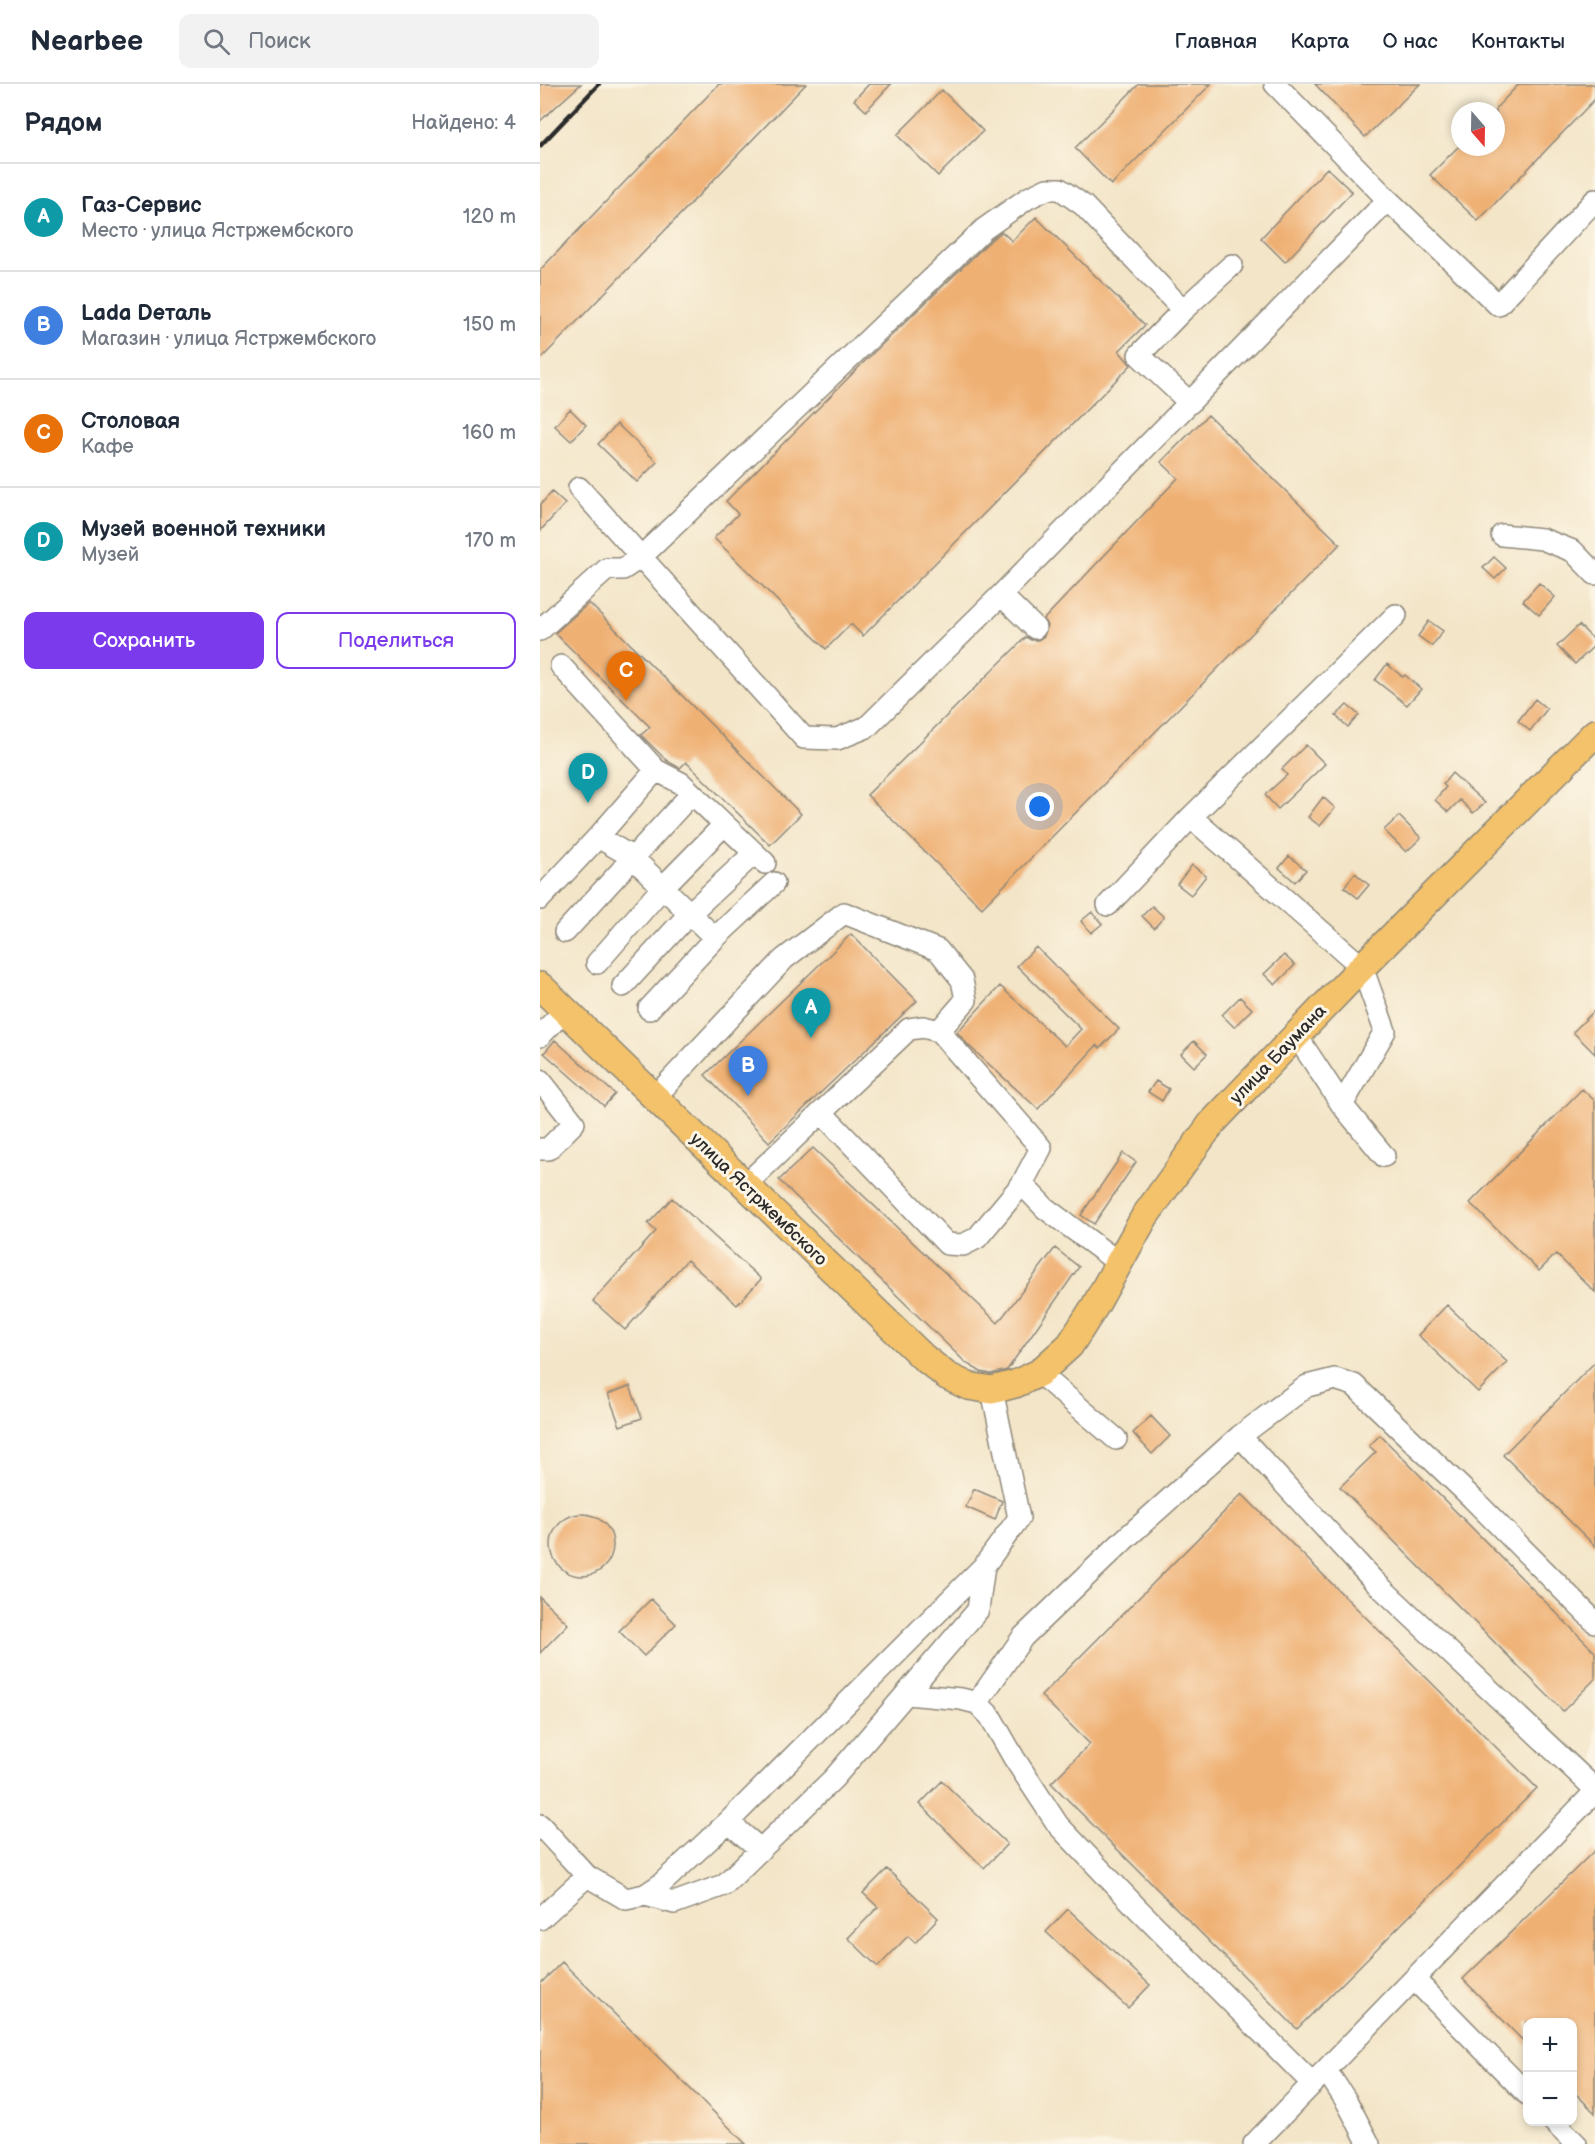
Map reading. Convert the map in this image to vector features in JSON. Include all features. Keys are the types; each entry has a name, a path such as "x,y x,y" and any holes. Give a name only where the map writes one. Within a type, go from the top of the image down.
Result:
{"main road":[{"name":"улица Баумана","path":"992,1390 1015,1384 1039,1373 1070,1345 1095,1306 1145,1216 1212,1124 1362,967 1595,733"},
{"name":"улица Ястржембского","path":"540,986 923,1357 947,1376 968,1386 992,1390"}],"street":[{"path":"1275,84 1388,200 1498,305 1595,200"},
{"path":"540,630 607,569 623,568 641,557 984,229 1028,198 1047,189 1060,189 1083,204 1183,310"},
{"path":"579,488 804,738 837,739 867,727 1001,595 1388,200"},
{"path":"1190,403 1139,355 1232,265"},
{"path":"1502,535 1542,539 1573,550 1595,574"},
{"path":"1001,595 1035,628"},
{"path":"1107,905 1191,817 1396,615"},
{"path":"561,666 656,770 681,783 756,861 690,913 623,986"},
{"path":"540,899 656,770"},
{"path":"565,932 684,802"},
{"path":"1191,817 1362,967 1385,1031 1342,1105"},
{"path":"597,963 663,887 719,830"},
{"path":"598,837 632,857 715,938"},
{"path":"649,1009 715,938 774,883"},
{"path":"655,1097 784,960 844,913 938,950 962,980 966,1000 939,1031"},
{"path":"540,1035 565,1010"},
{"path":"745,1185 909,1029 923,1027 939,1031 1041,1148 1022,1184 977,1238 963,1245 947,1244 822,1113"},
{"path":"1296,1035 1342,1105 1384,1156"},
{"path":"540,1080 574,1123 548,1149 540,1149"},
{"path":"1022,1184 1045,1208 1119,1263"},
{"path":"1039,1373 1116,1439"},
{"path":"977,1703 1023,1637 1125,1539 1240,1436 1307,1386 1335,1379 1354,1385 1472,1498 1595,1622"},
{"path":"540,1825 587,1876 626,1899 645,1895 660,1885 728,1822 984,1566 1019,1518 992,1390"},
{"path":"1240,1436 1373,1580 1595,1790 1254,2144"},
{"path":"645,1895 674,1904 724,1885 834,1778 978,1610 984,1566"},
{"path":"907,1694 961,1699 977,1703 990,1716 1014,1758 1058,1825 1138,1909 1347,2102 1369,2144"},
{"path":"728,1822 760,1849"},
{"path":"540,1919 587,1876"},
{"path":"1414,1979 1523,2090"},
{"path":"1559,2126 1576,2144"}],"building":[{"path":"540,84 581,84 540,121"},
{"path":"719,84 806,84 540,360 540,270"},
{"path":"869,84 891,84 866,111 854,100"},
{"path":"1139,84 1211,84 1111,185 1075,148"},
{"path":"1315,84 1420,84 1365,137"},
{"path":"1519,84 1595,84 1595,99 1478,221 1430,175 1451,154 1451,156 1505,156 1505,102 1502,102"},
{"path":"942,90 983,131 938,176 897,135"},
{"path":"1327,168 1352,192 1285,262 1261,238"},
{"path":"1036,217 1145,325 1119,351 1131,365 863,636 851,624 826,649 714,538 738,514 726,501 870,356 992,239 1002,232 1012,241"},
{"path":"570,409 586,425 571,441 555,426"},
{"path":"1208,415 1340,544 982,908 867,795 1026,637 1038,640 1044,636 1047,625 1044,619 1178,478 1161,462"},
{"path":"617,424 657,462 637,482 598,444"},
{"path":"552,492 565,504 540,531 540,505"},
{"path":"1494,557 1506,568 1495,579 1483,568"},
{"path":"1539,583 1555,597 1539,615 1523,601"},
{"path":"589,603 801,814 770,845 686,762 680,768 667,761 641,735 650,727 555,633"},
{"path":"1429,621 1443,631 1432,646 1418,636"},
{"path":"1579,625 1595,641 1595,645 1575,664 1557,646"},
{"path":"1387,664 1403,677 1405,675 1421,689 1407,705 1375,680"},
{"path":"1535,699 1547,709 1530,731 1518,721"},
{"path":"1347,705 1359,715 1348,727 1336,716"},
{"path":"1306,745 1325,764 1278,809 1265,795 1287,775 1282,769"},
{"path":"1452,773 1485,803 1473,813 1460,800 1448,812 1435,800 1446,787 1443,784"},
{"path":"1323,797 1335,808 1320,826 1308,817"},
{"path":"1399,816 1421,838 1406,852 1384,830"},
{"path":"1289,856 1306,870 1295,882 1279,868"},
{"path":"1192,865 1206,876 1191,895 1177,884"},
{"path":"1355,873 1369,885 1358,898 1344,887"},
{"path":"1152,906 1164,917 1154,928 1142,916"},
{"path":"1092,912 1102,924 1091,933 1081,921"},
{"path":"851,934 917,1001 769,1142 705,1075"},
{"path":"1036,947 1119,1029 1100,1048 1097,1045 1038,1109 969,1046 957,1032 1000,986 1065,1046 1081,1029 1017,966"},
{"path":"1284,955 1295,965 1275,985 1264,974"},
{"path":"1240,997 1252,1009 1234,1027 1222,1015"},
{"path":"1595,1010 1595,1054 1573,1032"},
{"path":"555,1040 615,1094 604,1106 544,1053"},
{"path":"1194,1041 1207,1054 1194,1067 1181,1054"},
{"path":"1156,1081 1169,1089 1162,1101 1148,1092"},
{"path":"1582,1089 1595,1101 1595,1292 1556,1254 1539,1271 1470,1203"},
{"path":"813,1148 998,1323 1055,1248 1079,1267 1007,1370 991,1374 981,1372 966,1363 779,1180"},
{"path":"1123,1153 1136,1162 1094,1224 1081,1215"},
{"path":"672,1198 761,1279 737,1305 687,1260 625,1330 593,1301 656,1231 648,1224"},
{"path":"1447,1305 1507,1362 1478,1392 1418,1335"},
{"path":"1595,1362 1595,1546 1503,1455"},
{"path":"630,1386 642,1418 620,1426 608,1394"},
{"path":"1151,1416 1170,1436 1152,1454 1133,1433"},
{"path":"1380,1435 1595,1652 1595,1679 1563,1711 1340,1487 1376,1452 1369,1446"},
{"path":"974,1489 1002,1501 995,1520 966,1507"},
{"path":"1242,1494 1537,1788 1297,2029 1051,1783 1090,1744 1041,1696"},
{"path":"582,1514 604,1523 613,1545 604,1567 582,1576 560,1567 551,1545 560,1523"},
{"path":"540,1597 568,1624 540,1653"},
{"path":"651,1599 676,1624 644,1656 619,1631"},
{"path":"942,1781 1007,1844 984,1868 920,1804"},
{"path":"1595,1850 1595,2113 1577,2095 1577,2018 1523,2018 1523,2041 1463,1979"},
{"path":"887,1869 938,1918 915,1943 908,1936 878,1967 848,1938 878,1907 863,1893"},
{"path":"1068,1909 1150,1985 1128,2008 1046,1932"},
{"path":"562,1962 746,2144 540,2144 540,1984"}],"railway":[{"path":"540,146 599,84"}],"place":[{"name":"Столовая","path":"626,701"},
{"name":"Музей военной техники","path":"588,803"},
{"name":"Газ-Сервис","path":"811,1038"},
{"name":"Lada Dеталь","path":"748,1096"}]}
